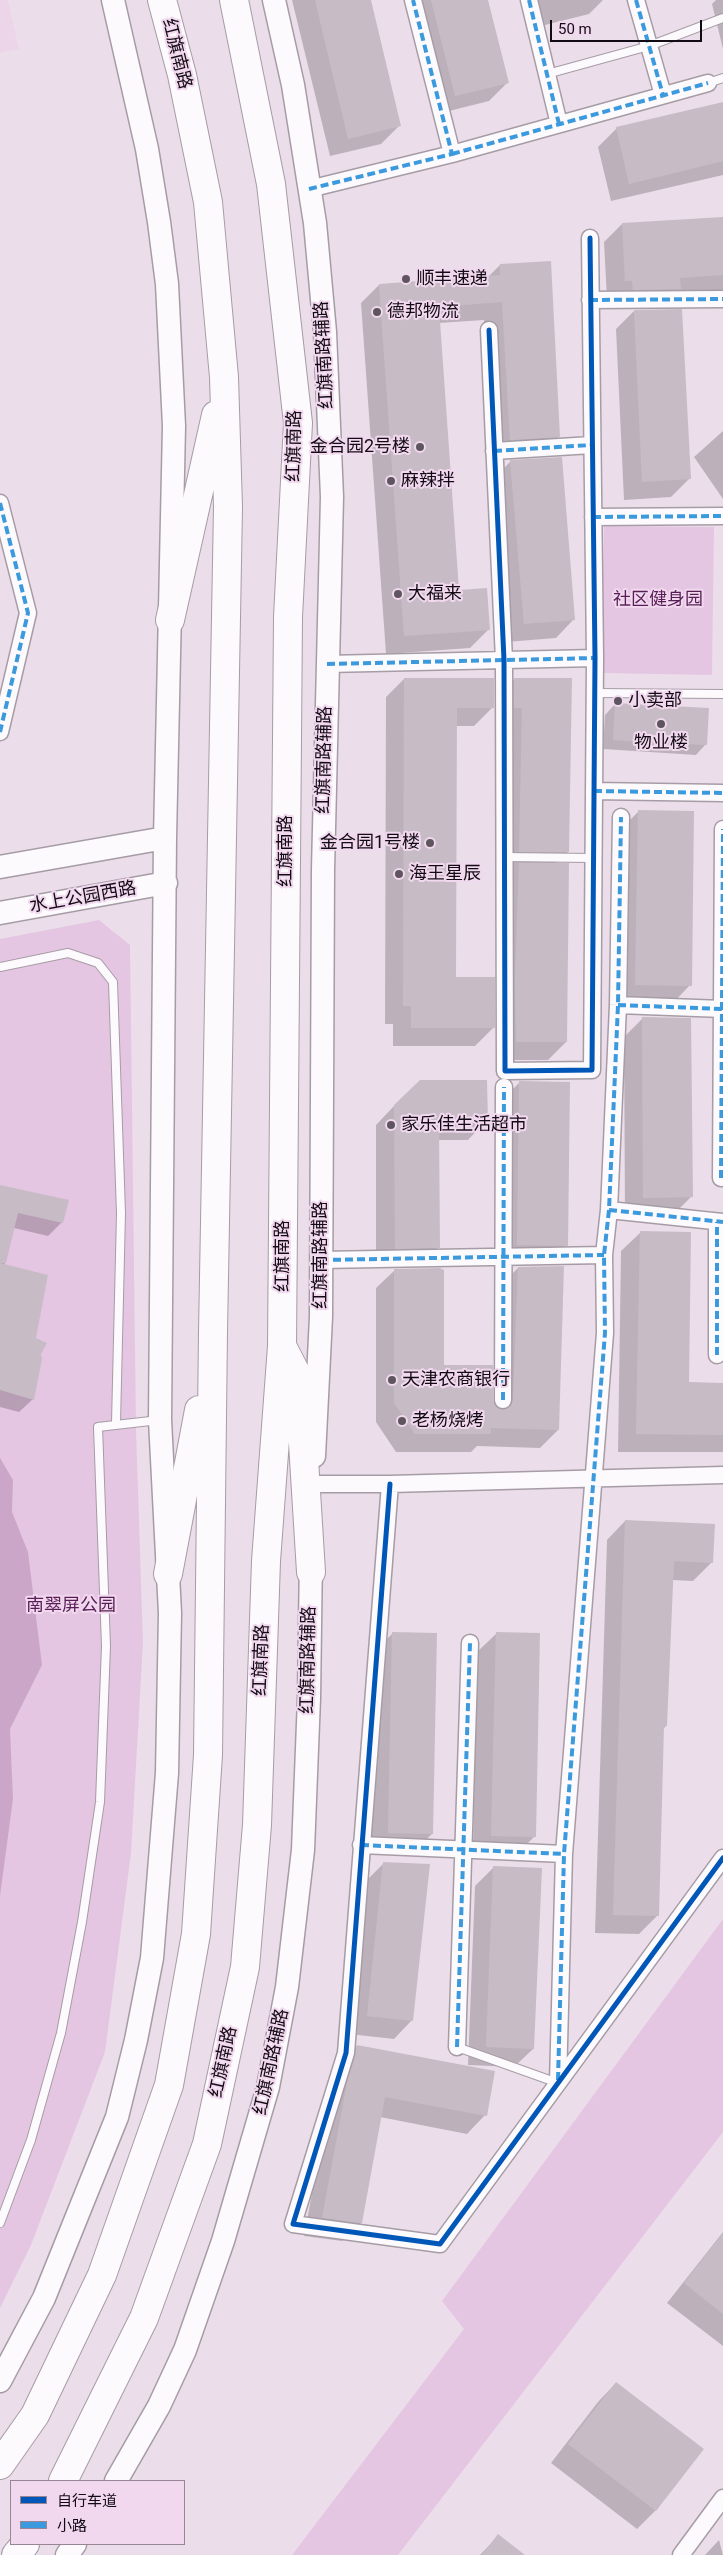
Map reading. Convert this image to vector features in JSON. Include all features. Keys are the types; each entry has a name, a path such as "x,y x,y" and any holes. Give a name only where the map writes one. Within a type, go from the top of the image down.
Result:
{"highway":[{"name":"红旗南路","path":"0,2465 35,2415 102,2275 169,2085 196,1934 208,1755 213,1332 228,507 224,377 208,202 182,75 162,0"},
{"name":"红旗南路","path":"63,2480 144,2318 207,2144 245,1967 257,1825 266,1561 282,1346 288,617 298,423 271,184 234,0"},
{"path":"170,620 224,377"},
{"path":"168,1574 213,1332"},
{"path":"282,1346 299,1378 311,1572"}],"main road":[{"path":"0,2381 44,2298 117,2117 136,2040 152,1958 166,1792 170,1613 160,1420 165,838 174,426 167,284 147,149 113,0"},
{"name":"红旗南路辅路","path":"117,2480 159,2406 185,2350 223,2241 268,2087 287,1987 303,1850 309,1698 313,1484 321,1318 327,664 332,497 325,332 309,189 293,85 274,0"},
{"path":"0,866 165,838"},
{"name":"水上公园西路","path":"0,913 166,883"}],"street":[{"path":"414,0 452,154"},
{"path":"529,0 559,124"},
{"path":"636,0 663,95"},
{"path":"309,189 452,154 715,80"},
{"path":"490,330 504,660 505,1071 592,1070 595,658 590,238"},
{"path":"590,300 723,299"},
{"path":"494,451 592,445"},
{"path":"0,503 28,613 0,732"},
{"path":"593,517 723,516"},
{"path":"327,664 595,658"},
{"path":"594,791 723,793"},
{"path":"558,2083 564,1854 604,1333 604,1255 609,1210 618,1005 620,817"},
{"path":"721,1178 723,1008 722,829"},
{"path":"618,1005 723,1008"},
{"path":"503,1400 504,1087"},
{"path":"609,1210 720,1222 717,1355"},
{"path":"321,1260 604,1255"},
{"path":"313,1484 390,1484 723,1475"},
{"path":"390,1484 346,2054 292,2224 440,2244 723,1858"},
{"path":"458,2047 470,1643"},
{"path":"361,1845 564,1854"},
{"path":"681,2555 723,2498"}],"lane":[{"path":"548,74 649,46 723,18"},
{"path":"594,693 723,694"},
{"path":"504,857 593,858"},
{"path":"0,966 68,953 98,963 113,982 121,1213 116,1423"},
{"path":"0,2223 30,2140 61,2033 85,1904 100,1802 106,1646 98,1427 116,1423 160,1420"},
{"path":"458,2047 558,2083"}],"shaded area":[{"path":"0,0 8,0 19,49 0,53"},
{"path":"0,1458 13,1480 12,1512 28,1552 42,1665 10,1729 13,1799 0,1896"}],"green space":[{"name":"社区健身园","path":"604,526 714,527 712,675 602,673"},
{"name":"南翠屏公园","path":"99,920 130,945 136,1430 143,1642 131,1853 105,2052 31,2245 0,2308 0,939"},
{"path":"723,1919 723,2132 398,2555 292,2555 464,2329 442,2301"}],"building":[{"path":"315,0 371,0 401,126 348,139"},
{"path":"431,0 488,0 509,83 455,96"},
{"path":"723,102 723,161 629,184 616,127"},
{"path":"723,217 723,275 680,278 681,289 633,290 632,281 625,281 622,223"},
{"name":"金合园2号楼","path":"551,261 560,437 510,440 502,302 439,307 459,590 487,588 490,630 404,636 379,284 500,275 500,264"},
{"path":"682,309 691,479 642,482 634,310"},
{"path":"562,457 575,620 524,624 510,460"},
{"name":"金合园1号楼","path":"404,678 494,678 494,708 457,708 456,977 495,977 495,1028 411,1028 411,1006 403,1006"},
{"path":"514,678 572,678 569,852 519,852 522,708 514,708"},
{"name":"物业楼","path":"615,703 709,708 707,745 613,740"},
{"path":"638,810 694,811 692,986 635,985"},
{"path":"519,863 569,863 567,1042 516,1042 515,977"},
{"path":"642,1017 691,1018 693,1197 643,1198"},
{"path":"420,1080 487,1080 488,1122 439,1122 440,1248 395,1249 394,1105"},
{"path":"519,1081 570,1082 568,1246 517,1245"},
{"path":"0,1185 69,1200 63,1223 18,1213 6,1263 0,1263"},
{"path":"640,1231 691,1232 689,1382 723,1383 723,1435 636,1434"},
{"path":"0,1263 48,1275 36,1338 47,1343 41,1354 42,1359 34,1400 0,1390"},
{"path":"564,1266 559,1430 491,1428 491,1434 415,1434 394,1403 394,1269 440,1268 444,1270 444,1365 493,1365 493,1400 498,1408 503,1410 511,1405 513,1400 518,1267"},
{"path":"625,1520 715,1524 713,1563 674,1561 667,1726 664,1726 659,1916 613,1915"},
{"path":"392,1632 437,1633 433,1834 388,1833"},
{"path":"496,1632 540,1633 536,1837 491,1836"},
{"path":"383,1862 430,1864 413,2021 367,2016"},
{"path":"493,1866 542,1868 534,2049 486,2047"},
{"path":"357,2045 495,2071 487,2116 385,2097 362,2223 322,2218 347,2083"},
{"path":"723,2233 723,2314 684,2283"},
{"path":"616,2382 704,2449 656,2511 568,2444"},
{"path":"498,2534 525,2555 482,2555"}],"marked path":[{"path":"309,189 452,154 413,0"},
{"path":"529,0 559,124"},
{"path":"636,0 663,95"},
{"path":"452,154 708,83"},
{"path":"590,300 723,299"},
{"path":"494,451 592,445"},
{"path":"0,503 28,613 0,732"},
{"path":"593,517 723,516"},
{"path":"327,664 595,658"},
{"path":"594,791 723,793"},
{"path":"558,2080 564,1854 605,1333 604,1255 609,1210 618,1005 621,817"},
{"path":"721,1178 723,829"},
{"path":"618,1005 723,1009"},
{"path":"503,1400 504,1087"},
{"path":"609,1210 723,1222"},
{"path":"717,1222 717,1355"},
{"path":"321,1260 604,1255"},
{"path":"457,2047 470,1643"},
{"path":"361,1845 564,1854"}],"cycle path":[{"path":"489,330 504,660 505,1071 592,1070 595,658 590,238"},
{"path":"390,1484 346,2053 293,2224 440,2244 723,1858"}],"place":[{"name":"顺丰速递","path":"406,279"},
{"name":"德邦物流","path":"377,312"},
{"name":"金合园2号楼","path":"420,447"},
{"name":"麻辣拌","path":"391,481"},
{"name":"大福来","path":"398,594"},
{"name":"小卖部","path":"618,701"},
{"name":"物业楼","path":"661,724"},
{"name":"金合园1号楼","path":"430,843"},
{"name":"海王星辰","path":"399,874"},
{"name":"家乐佳生活超市","path":"391,1125"},
{"name":"天津农商银行","path":"392,1380"},
{"name":"老杨烧烤","path":"402,1421"}]}
